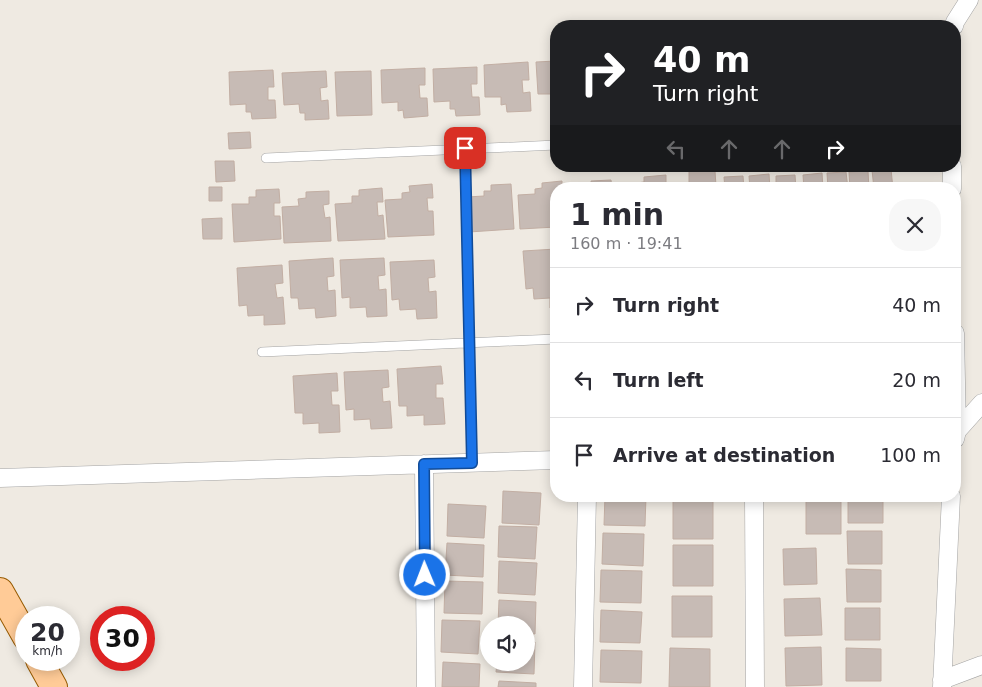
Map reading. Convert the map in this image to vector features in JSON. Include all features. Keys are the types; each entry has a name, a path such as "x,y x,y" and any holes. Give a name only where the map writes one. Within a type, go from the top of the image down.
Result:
{"main road":[{"path":"0,591 15,618"},
{"path":"45,671 54,687"}],"street":[{"path":"956,20 969,0"},
{"path":"961,429 982,403"},
{"path":"0,478 550,460"},
{"path":"424,464 426,687"},
{"path":"583,687 587,502"},
{"path":"754,502 755,687"},
{"path":"951,502 942,684 982,665"}],"lane":[{"path":"266,158 550,145"},
{"path":"465,148 472,463"},
{"path":"262,352 550,339"}],"building":[{"path":"550,61 550,94 538,94 536,62"},
{"path":"528,62 529,80 522,80 523,93 530,92 531,111 507,112 506,104 501,105 501,97 485,97 484,65"},
{"path":"477,67 477,84 471,84 472,97 479,97 480,115 456,116 455,109 450,109 450,101 434,102 433,69"},
{"path":"425,68 425,85 419,85 420,98 427,98 428,116 404,118 403,110 398,111 398,102 382,103 381,70"},
{"path":"273,70 274,87 268,87 268,100 275,100 276,118 252,119 251,112 246,112 246,104 230,105 229,72"},
{"path":"326,71 327,87 320,88 321,101 328,100 329,119 305,120 305,113 300,113 299,104 284,105 282,73"},
{"path":"371,71 372,115 337,116 335,72"},
{"path":"250,132 251,148 229,149 228,133"},
{"path":"215,161 234,161 235,181 216,182"},
{"path":"689,172 715,172 716,182 689,182"},
{"path":"846,172 847,182 828,182 827,173"},
{"path":"849,172 868,172 869,182 850,182"},
{"path":"872,172 891,172 892,182 873,182"},
{"path":"822,173 823,182 804,182 803,175"},
{"path":"769,174 770,182 749,182 749,176"},
{"path":"666,175 666,182 644,182 644,177"},
{"path":"795,175 796,182 776,182 776,176"},
{"path":"743,176 743,182 724,182 724,177"},
{"path":"611,180 611,182 591,182"},
{"path":"550,182 550,227 520,229 518,195 535,194 535,189 542,188 542,183"},
{"path":"432,184 433,198 427,198 428,211 433,211 434,235 388,237 385,200 402,199 402,193 410,192 409,186"},
{"path":"511,184 514,229 469,232 467,197 484,196 484,191 491,191 491,185"},
{"path":"209,187 222,187 222,201 209,201"},
{"path":"382,188 383,202 377,202 378,216 383,215 385,239 338,241 335,204 352,203 352,196 359,196 359,190"},
{"path":"279,189 280,203 274,203 274,216 280,216 281,239 234,242 232,204 249,204 249,197 256,197 256,190"},
{"path":"329,191 329,204 323,205 325,218 330,217 331,241 284,243 282,207 299,206 298,199 306,198 306,192"},
{"path":"222,218 222,239 203,239 202,219"},
{"path":"550,249 550,298 534,299 533,288 526,289 523,251"},
{"path":"333,258 334,276 327,277 328,291 335,290 336,316 316,318 315,308 299,309 298,298 291,298 289,261"},
{"path":"384,258 385,275 378,276 379,290 386,289 387,316 367,317 366,307 350,308 350,297 342,298 340,260"},
{"path":"434,260 435,277 428,278 429,292 436,291 437,318 417,319 416,309 400,310 399,299 392,300 390,262"},
{"path":"282,265 283,283 275,284 277,298 283,297 285,324 264,325 264,315 248,316 247,305 239,306 237,268"},
{"path":"441,366 443,384 436,384 436,398 443,398 445,424 424,425 424,415 407,416 407,406 399,406 397,369"},
{"path":"388,370 389,387 382,388 383,402 390,401 392,428 371,429 370,419 354,420 354,409 346,410 344,372"},
{"path":"337,373 338,391 331,391 332,405 339,405 340,432 319,433 319,423 303,424 303,413 295,413 293,376"},
{"path":"503,491 541,493 539,525 502,523"},
{"path":"605,502 646,502 645,526 604,525"},
{"path":"673,502 713,502 713,539 673,539"},
{"path":"806,502 841,502 841,534 806,534"},
{"path":"848,502 883,502 883,523 848,523"},
{"path":"448,504 486,506 484,538 447,536"},
{"path":"499,526 537,527 535,559 498,557"},
{"path":"847,531 882,531 882,564 848,564"},
{"path":"603,533 644,534 643,566 602,564"},
{"path":"447,543 484,545 483,577 445,575"},
{"path":"673,545 713,545 713,586 673,586"},
{"path":"816,548 817,584 784,585 783,549"},
{"path":"499,561 537,563 535,595 498,593"},
{"path":"846,569 881,570 881,602 847,602"},
{"path":"601,570 642,571 641,603 600,602"},
{"path":"445,581 483,582 482,614 444,613"},
{"path":"672,596 712,596 712,637 672,637"},
{"path":"820,598 822,635 785,636 784,599"},
{"path":"499,600 536,602 535,634 535,616 498,616"},
{"path":"845,608 880,608 880,640 845,640"},
{"path":"601,610 642,612 640,643 600,642"},
{"path":"442,620 480,621 478,654 441,652"},
{"path":"821,647 822,685 786,686 785,648"},
{"path":"670,648 710,649 710,687 669,687"},
{"path":"846,648 881,649 881,681 846,681"},
{"path":"601,650 642,651 641,683 600,682"},
{"path":"443,662 480,664 479,687 442,687"},
{"path":"496,671 534,671 534,674"},
{"path":"499,681 536,683 536,687 498,687"}],"route":[{"path":"425,575 424,464 472,463 465,148"}]}
